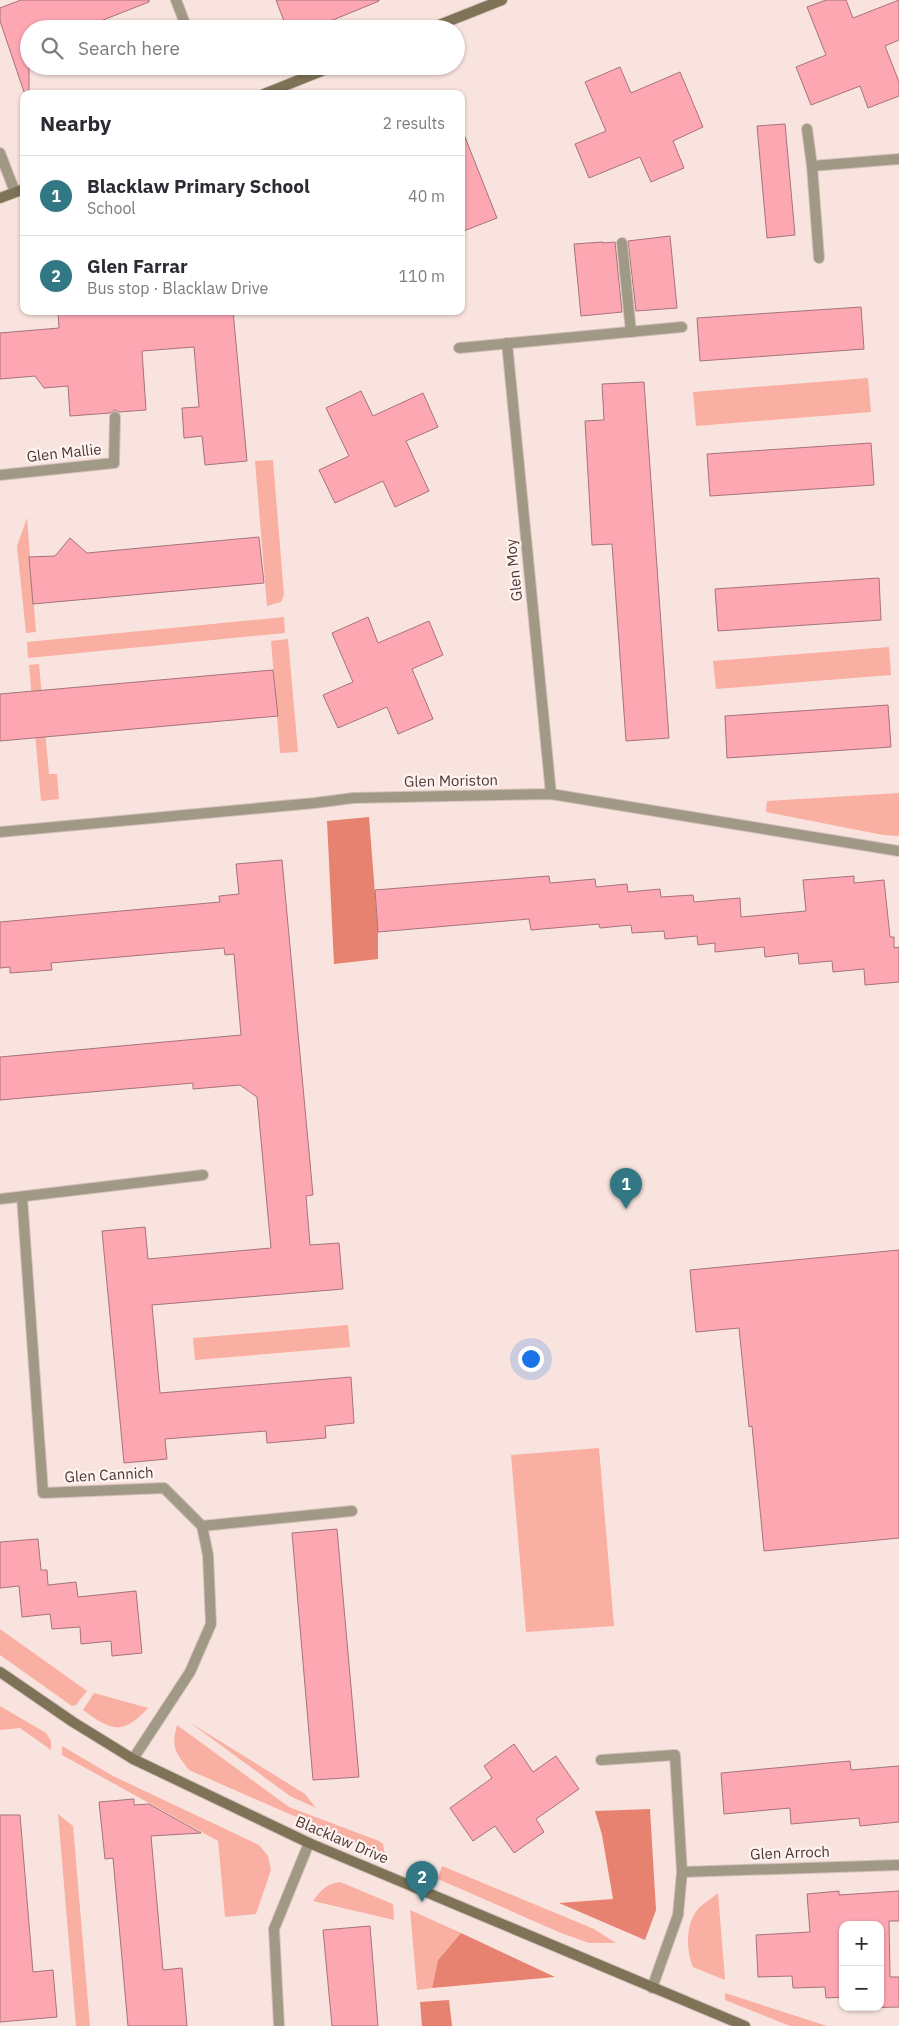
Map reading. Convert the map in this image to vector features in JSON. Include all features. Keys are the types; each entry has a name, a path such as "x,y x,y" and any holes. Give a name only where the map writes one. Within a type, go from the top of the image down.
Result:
{"street":[{"path":"176,0 184,20"},
{"path":"452,20 502,0"},
{"path":"274,90 312,75"},
{"path":"806,129 812,166 819,258"},
{"path":"0,153 19,191 0,198"},
{"path":"812,166 899,159"},
{"path":"622,243 631,332"},
{"path":"459,348 682,327"},
{"name":"Glen Moy","path":"506,343 550,794"},
{"name":"Glen Mallie","path":"0,475 114,463 114,417"},
{"name":"Glen Moriston","path":"0,832 353,798 550,794 899,851"},
{"path":"0,1199 203,1175"},
{"name":"Glen Cannich","path":"22,1197 43,1494 164,1488 202,1526"},
{"path":"133,1759 190,1672 211,1624 208,1555 202,1526 352,1511"},
{"name":"Blacklaw Drive","path":"0,1672 73,1722 133,1759 309,1843 745,2026"},
{"path":"601,1760 675,1755 682,1872 678,1914 652,1988"},
{"path":"280,2026 274,1929 309,1843"},
{"name":"Glen Arroch","path":"682,1872 899,1865"}],"shaded area":[{"path":"868,378 871,412 696,426 693,392"},
{"path":"273,460 284,595 281,602 267,606 255,461"},
{"path":"27,518 36,632 26,633 17,546"},
{"path":"284,617 285,633 28,658 27,642"},
{"path":"288,639 298,752 280,753 271,641"},
{"path":"889,647 891,675 716,689 713,661"},
{"path":"39,664 49,774 57,774 59,799 41,801 29,665"},
{"path":"899,793 899,836 883,835 766,812 767,801"},
{"path":"369,817 378,932 378,959 334,964 327,821"},
{"path":"348,1325 350,1347 195,1360 193,1338"},
{"path":"599,1448 614,1626 526,1632 511,1455"},
{"path":"0,1629 87,1691 76,1705 72,1706 0,1655"},
{"path":"94,1693 148,1708 131,1723 117,1727 109,1726 83,1710"},
{"path":"0,1706 46,1733 51,1741 51,1750 20,1728 0,1730"},
{"path":"189,1722 305,1794 316,1808 290,1796"},
{"path":"177,1725 289,1807 379,1841 383,1844 385,1856 189,1770 177,1754 174,1744"},
{"path":"62,1746 113,1776 259,1845 268,1856 271,1870 256,1914 225,1917 218,1841 62,1755"},
{"path":"650,1809 656,1910 645,1940 559,1903 613,1899 602,1835 595,1811"},
{"path":"58,1814 73,1826 90,2026 76,2026"},
{"path":"442,1866 594,1929 616,1943 589,1943 561,1933 438,1879"},
{"path":"340,1882 393,1904 394,1920 313,1901 324,1888"},
{"path":"718,1893 725,1980 693,1967 688,1944 689,1929 694,1914"},
{"path":"410,1910 461,1933 438,1960 432,1988 417,1990"},
{"path":"461,1933 555,1977 432,1988 438,1960"},
{"path":"725,1993 827,2026 790,2026 725,2000"},
{"path":"449,2000 452,2026 422,2026 420,2002"}],"building":[{"path":"21,0 149,0 149,2 103,20 20,20 20,75 29,75 29,90 23,90 0,21 0,8"},
{"path":"276,0 379,0 333,20 284,20"},
{"path":"826,0 846,0 853,18 899,0 899,40 885,46 899,82 899,96 868,108 860,86 811,105 796,67 826,55 807,7"},
{"path":"620,67 631,93 680,72 703,127 673,141 684,168 651,182 640,157 589,178 575,144 606,131 585,82"},
{"path":"785,124 795,235 767,238 757,126"},
{"path":"465,137 497,218 465,230"},
{"path":"670,236 677,308 636,311 628,241"},
{"path":"615,242 622,312 581,316 574,244"},
{"path":"861,307 864,349 700,361 697,318"},
{"path":"58,315 233,315 247,461 205,465 202,436 184,438 182,408 199,407 194,347 142,351 146,410 119,412 115,410 110,413 70,416 68,386 44,388 35,376 0,379 0,333 59,328"},
{"path":"644,382 669,738 626,741 612,544 592,545 585,421 604,420 602,384"},
{"path":"361,391 373,416 423,393 438,427 406,441 429,491 395,507 383,481 335,503 319,470 349,456 326,408"},
{"path":"871,443 874,485 710,496 707,454"},
{"path":"259,537 264,583 33,604 29,557 55,556 70,538 87,553"},
{"path":"879,578 881,620 718,631 715,589"},
{"path":"368,617 378,643 429,621 443,655 412,669 433,719 398,734 387,707 338,728 323,695 353,682 332,633"},
{"path":"273,670 278,716 0,741 0,694"},
{"path":"888,705 891,747 727,758 725,716"},
{"path":"282,860 313,1195 306,1196 310,1245 339,1243 343,1289 152,1305 160,1393 351,1377 354,1423 325,1426 326,1438 267,1443 266,1431 165,1439 167,1459 124,1463 102,1231 145,1227 148,1259 271,1248 257,1097 240,1085 193,1089 193,1083 0,1100 0,1057 241,1035 234,954 225,955 224,948 51,963 52,970 10,973 10,967 0,968 0,922 220,902 219,896 239,894 236,864"},
{"path":"549,876 550,883 595,879 596,887 627,884 628,892 660,889 661,897 693,895 694,902 740,898 741,917 806,911 803,880 854,876 854,883 884,880 890,937 894,937 894,948 899,947 899,982 865,985 864,969 833,972 832,961 799,964 798,953 765,957 764,947 715,952 715,943 698,945 697,936 665,939 664,931 632,933 631,925 600,928 599,924 531,930 529,919 378,932 375,890"},
{"path":"899,1250 899,1538 764,1551 752,1426 749,1427 739,1328 696,1332 690,1270"},
{"path":"337,1529 359,1777 313,1780 292,1533"},
{"path":"38,1539 41,1570 47,1570 48,1585 76,1582 78,1597 136,1591 142,1653 112,1656 111,1641 81,1644 80,1627 52,1629 50,1614 22,1617 19,1586 0,1588 0,1542"},
{"path":"514,1744 533,1772 556,1756 579,1789 536,1819 544,1832 514,1853 495,1826 473,1841 450,1808 492,1778 484,1766"},
{"path":"850,1761 851,1770 899,1766 899,1822 860,1826 859,1818 791,1824 790,1808 724,1814 721,1773"},
{"path":"134,1799 134,1805 149,1804 201,1833 151,1836 163,1970 182,1968 187,2026 128,2026 113,1858 105,1859 99,1802"},
{"path":"0,1815 20,1815 33,1972 53,1970 57,2017 0,2022"},
{"path":"839,1891 839,1895 899,1891 899,1921 889,1921 890,1977 899,1977 899,2007 884,2007 884,1921 839,1921 839,1997 826,1998 825,1987 793,1988 792,1976 758,1977 756,1935 810,1932 807,1894"},
{"path":"370,1926 378,2026 332,2026 323,1930"}],"place":[{"name":"Blacklaw Primary School","path":"626,1209"},
{"name":"Glen Farrar","path":"422,1902"}]}
